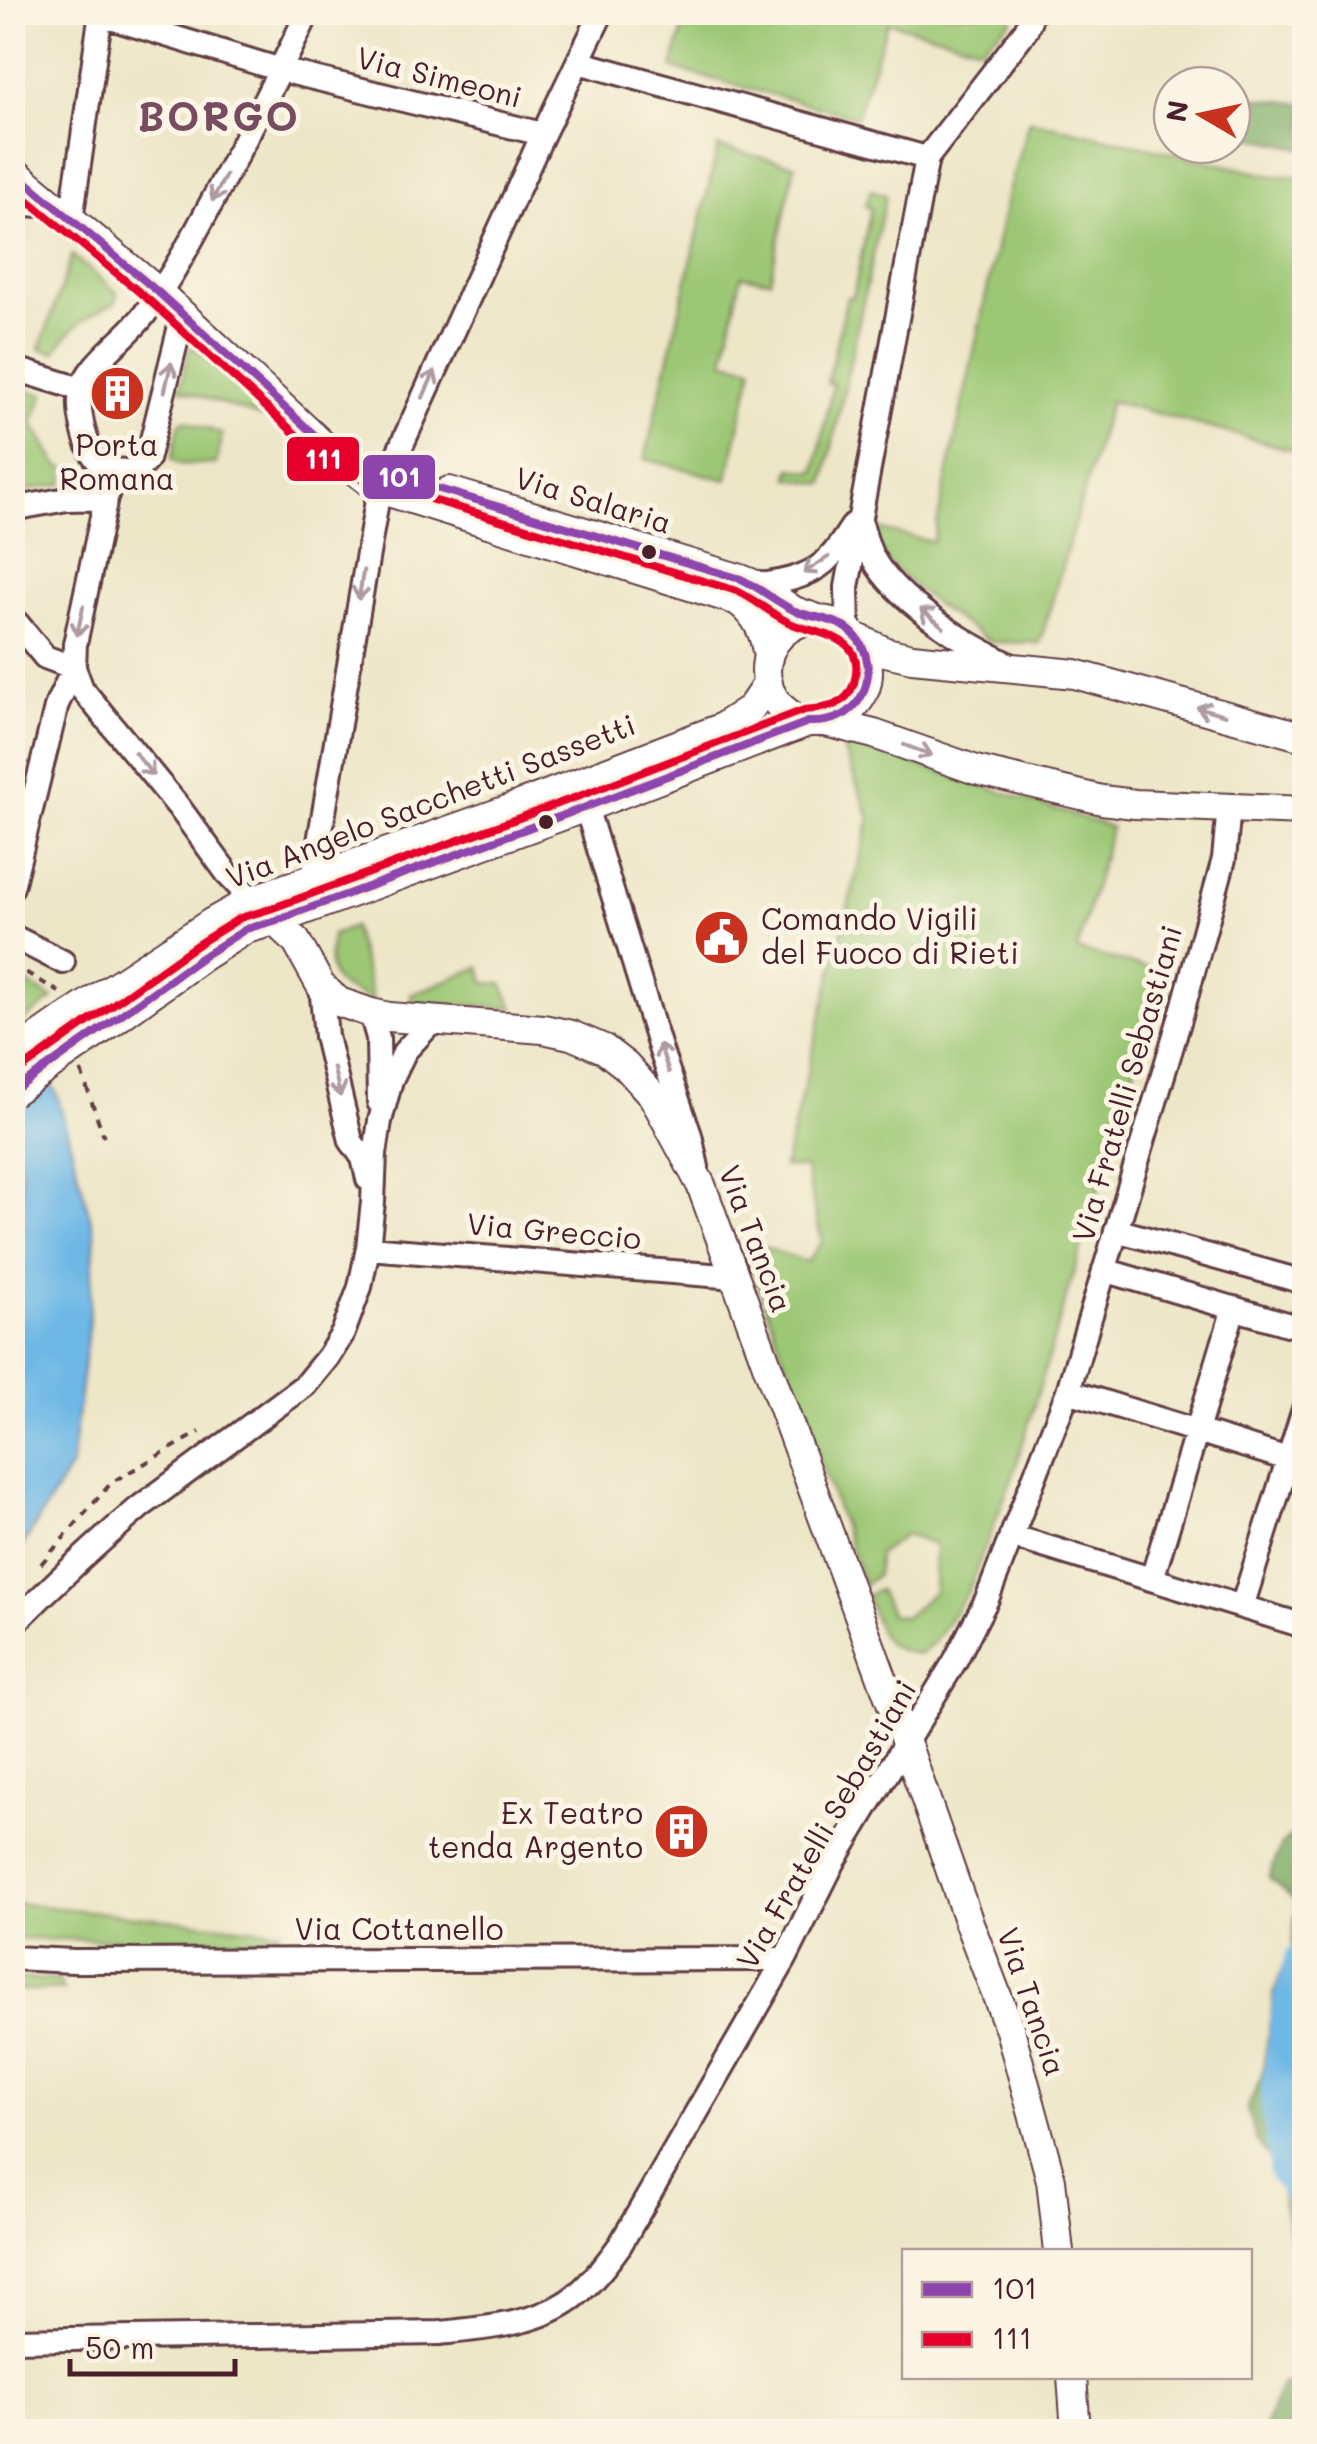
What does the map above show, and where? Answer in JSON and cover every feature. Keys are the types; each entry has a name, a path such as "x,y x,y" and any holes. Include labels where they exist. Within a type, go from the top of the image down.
{"main road":[{"name":"Via Salaria","path":"12,170 158,292 342,460 384,481 738,601 749,609 765,638 768,671"},
{"name":"Via Salaria","path":"384,481 741,579 794,611 818,619"},
{"path":"1304,738 1075,674 886,652 829,620 792,626 781,634 768,671 773,697 794,717 862,730 976,770 1070,794 1135,804 1304,811"},
{"path":"817,722 840,717 853,708 868,681 865,650 852,633"},
{"name":"Via Angelo Sacchetti Sassetti","path":"12,1092 246,929 274,921 320,889 507,810 721,728 752,708 768,671"},
{"name":"Via Angelo Sacchetti Sassetti","path":"12,1056 66,1008 252,900 320,889 586,807 817,722"},
{"path":"320,889 316,930 321,986"},
{"path":"252,900 296,941 321,986"},
{"name":"Via Tancia","path":"321,986 339,1002 371,1014 571,1035 604,1049 654,1096 702,1185 1010,2030 1051,2180 1060,2249"},
{"path":"1072,2379 1076,2432"}],"street":[{"path":"183,314 147,460 136,472 100,464 80,421 81,390 92,371 144,316 184,254 308,12"},
{"path":"320,889 384,481 536,127 578,62 602,12"},
{"path":"852,633 847,587 928,158 1026,30 1033,12"},
{"path":"12,203 63,213 101,14"},
{"name":"Via Simeoni","path":"101,14 281,70 536,127"},
{"path":"578,62 928,158"},
{"path":"12,368 81,390"},
{"path":"12,886 57,704 74,668 75,644 94,553 116,470"},
{"path":"12,510 67,499 106,498"},
{"path":"756,586 780,583 829,559 859,518"},
{"path":"859,518 873,559 894,585 953,635 1016,667"},
{"path":"12,617 45,657 74,668 82,688 252,900"},
{"path":"586,807 690,1134 702,1185"},
{"name":"Via Fratelli Sebastiani","path":"12,2340 440,2333 496,2327 539,2315 573,2298 620,2245 785,1959 833,1863 979,1615 1068,1391 1182,1012 1224,859 1229,807"},
{"path":"12,936 64,962"},
{"path":"321,986 326,1036 350,1140 363,1158 374,1202"},
{"path":"371,1014 378,1038 380,1121"},
{"path":"12,1626 140,1507 305,1385 328,1356 343,1333 360,1287 374,1202 375,1154 391,1080 405,1051 432,1022"},
{"path":"1116,1230 1304,1282"},
{"name":"Via Greccio","path":"368,1248 736,1277"},
{"path":"1104,1270 1304,1329"},
{"path":"1152,1580 1234,1308"},
{"path":"1068,1391 1296,1462"},
{"path":"1242,1607 1296,1462 1304,1409"},
{"path":"1011,1536 1304,1626"},
{"name":"Via Cottanello","path":"12,1958 785,1959"}],"path":[{"path":"884,12 888,22"},
{"path":"12,964 66,1008"},
{"path":"90,1094 104,1136"},
{"path":"36,1570 112,1482 211,1426"}],"green space":[{"path":"687,12 1013,13 1011,21 981,47 888,22 856,117 672,68"},
{"path":"1252,98 1304,104 1304,149 1252,137"},
{"path":"1029,120 1152,148 1152,165 1225,165 1273,176 1304,176 1304,453 1110,401 1040,643 991,642 936,605 888,563 870,527 933,542 1008,192"},
{"path":"718,147 795,165 770,280 741,276 724,361 753,367 727,480 645,459"},
{"path":"871,190 886,195 824,484 789,478 791,468 815,472 833,384 827,383 847,297 853,297 871,208 865,206"},
{"path":"72,255 117,292 116,302 81,322 55,353 40,349"},
{"path":"194,347 276,422 180,389 189,349"},
{"path":"26,390 44,394 33,424 58,466 65,468 63,484 13,493 13,456 24,456"},
{"path":"184,420 222,434 216,464 180,464 172,459 179,424"},
{"path":"843,739 1111,827 1077,950 1163,972 1014,1473 968,1592 934,1642 920,1654 888,1643 866,1596 879,1590 891,1615 905,1617 934,1592 935,1545 905,1535 878,1554 877,1575 864,1585 748,1256 763,1247 807,1262 822,1242 805,1168 784,1167 870,818 844,752"},
{"path":"353,927 373,1000 340,985 331,971 332,935"},
{"path":"480,967 485,983 502,984 514,1008 414,1002 410,995"},
{"path":"12,975 53,999 13,1029 12,1028"},
{"path":"1304,1824 1304,2269 1291,2239 1276,2167 1257,2142 1247,2109 1262,2075 1274,1996 1292,1949 1297,1902 1269,1878 1281,1845"},
{"path":"13,1903 279,1931 278,1940 13,1939"},
{"path":"13,1978 58,1980 63,1990 13,1990"},
{"path":"1304,2381 1304,2431 1263,2431 1281,2385"}],"water":[{"path":"12,1028 20,1033 57,1094 95,1235 71,1466 13,1562 12,1257 20,1239 21,1169 13,1143"}],"waterway":[{"path":"1304,1962 1291,2013 1280,2097 1289,2171 1304,2192"}],"transit line":[{"name":"101","path":"12,170 158,292 342,460 741,579 795,611 849,630 862,646 868,666 861,697 838,717 808,722 586,807 246,929 12,1092"},
{"name":"111","path":"12,187 150,301 336,471 737,591 790,623 848,646 856,667 850,691 834,705 804,710 240,918 12,1076"}],"place":[{"name":"Porta Romana","path":"117,393"},
{"name":"Comando Vigili del Fuoco di Rieti","path":"722,937"},
{"name":"Ex Teatro tenda Argento","path":"682,1831"}],"district":[{"name":"BORGO","path":"219,117"}]}
